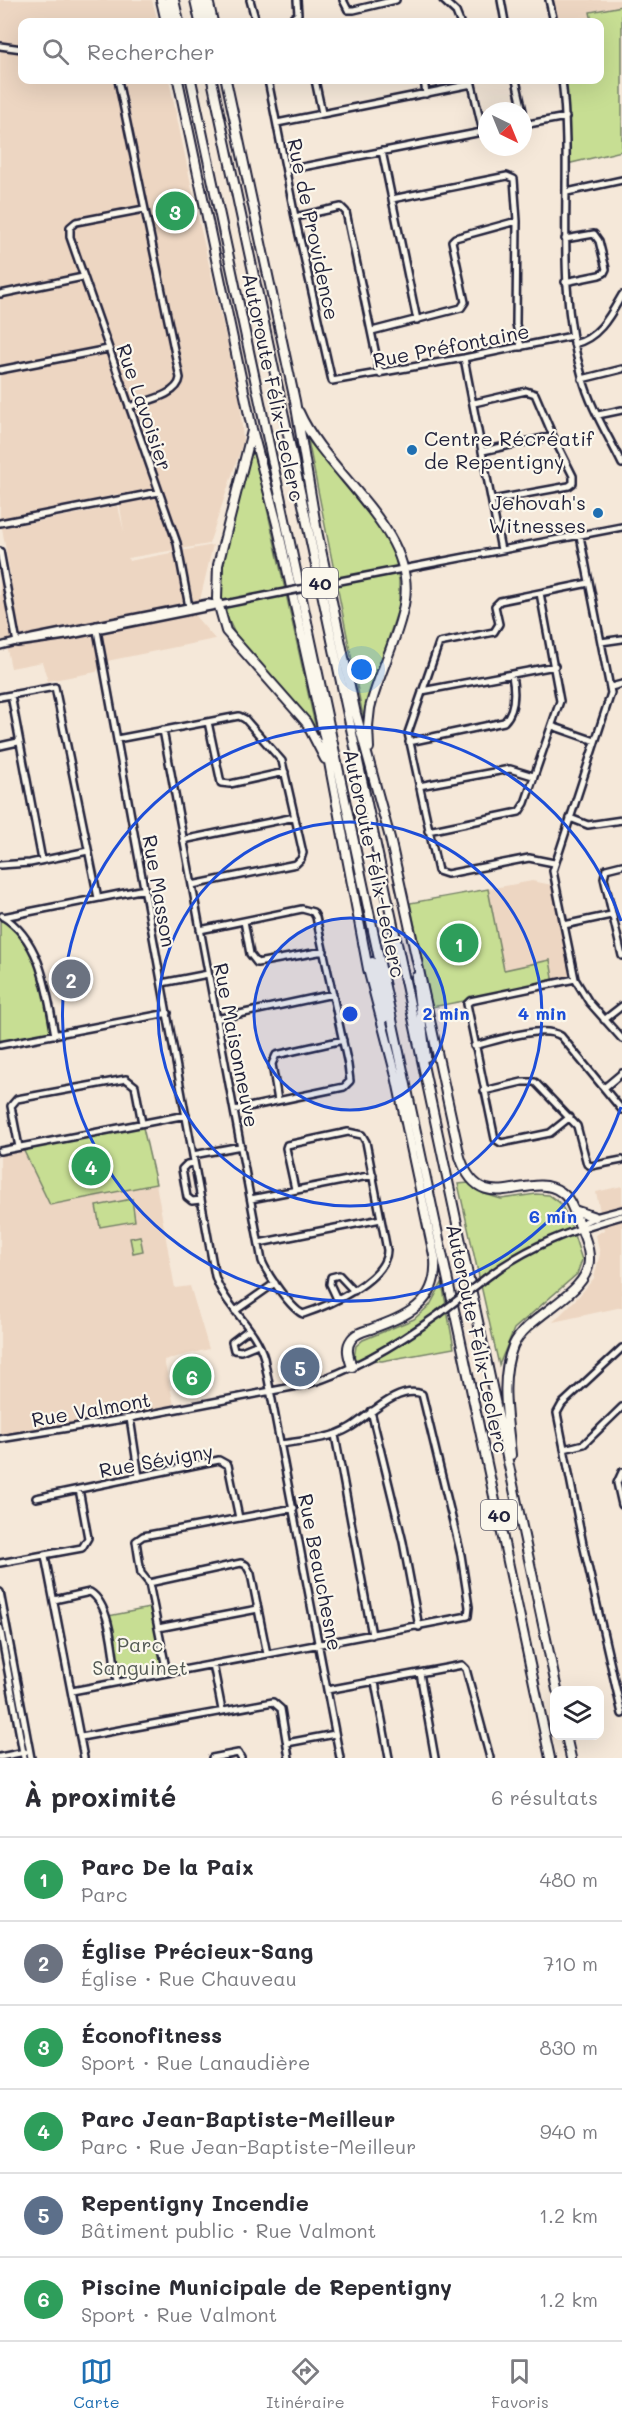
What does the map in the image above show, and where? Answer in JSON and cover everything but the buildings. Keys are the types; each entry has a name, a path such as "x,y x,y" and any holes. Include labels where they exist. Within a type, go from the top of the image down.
{"highway":[{"path":"161,0 164,18"},
{"path":"169,0 171,18"},
{"path":"174,0 178,18"},
{"path":"195,0 199,18"},
{"path":"200,0 206,18"},
{"path":"208,0 212,18"},
{"path":"179,84 252,429 279,530 331,777 366,960 406,1124 435,1268 430,1291 416,1309 351,1339 348,1352 352,1366"},
{"path":"183,84 190,137"},
{"name":"Autoroute Félix-Leclerc","path":"192,84 550,1758"},
{"name":"Autoroute Félix-Leclerc","path":"213,84 556,1686"},
{"path":"221,84 242,155"},
{"path":"226,84 295,401 318,533 358,721 371,764 457,1144 466,1171 477,1183 493,1190 508,1191 537,1185 552,1187 564,1194 574,1210 589,1256 584,1277 523,1332 514,1344 510,1356 506,1398 513,1485"},
{"path":"295,401 311,436 392,537 402,569 406,591 404,603 369,714 368,739 371,764"},
{"path":"252,429 218,565 217,604 223,625 231,639 311,729 331,777"},
{"path":"358,911 402,1064"},
{"path":"413,948 428,1086"},
{"path":"574,1210 595,1217"},
{"path":"567,1740 571,1758"}],"street":[{"path":"250,0 255,18"},
{"path":"293,18 298,14 297,0"},
{"path":"343,0 348,10 396,0"},
{"path":"363,0 370,7"},
{"path":"443,0 456,12 458,18"},
{"path":"501,0 504,18"},
{"path":"549,0 553,18"},
{"path":"0,46 18,48"},
{"path":"119,84 180,382 173,391 129,407"},
{"name":"Rue de Providence","path":"269,84 330,379 335,381"},
{"path":"316,84 322,113"},
{"path":"425,84 426,94"},
{"path":"277,123 426,94 464,84"},
{"path":"473,84 478,105"},
{"path":"517,84 521,102"},
{"path":"562,84 566,117 567,192 565,282 572,336 582,379 598,415 620,453 622,464"},
{"path":"532,123 566,117"},
{"path":"287,170 478,133"},
{"path":"382,151 417,320"},
{"path":"392,199 507,176 514,179 517,221 516,324 521,347"},
{"path":"567,192 622,180"},
{"path":"295,217 341,207 345,210 380,374"},
{"name":"Rue Lavoisier","path":"144,209 76,222 70,226 70,237 177,543 189,607"},
{"path":"372,331 456,310 464,305 452,243 455,238 517,221"},
{"path":"565,240 589,234 596,235 606,269 599,275 565,282"},
{"path":"0,294 83,277"},
{"path":"574,344 588,340 597,333 622,295"},
{"name":"Rue Préfontaine","path":"335,381 572,336"},
{"path":"0,370 108,349"},
{"path":"464,358 501,550"},
{"path":"582,379 622,369"},
{"path":"474,403 530,392 538,397 553,436 573,476 573,483 569,486 492,500"},
{"path":"598,415 622,410"},
{"path":"483,451 553,436"},
{"path":"0,523 159,492"},
{"path":"0,646 34,642 208,603 217,604 280,593 622,527"},
{"path":"580,536 611,687 608,705 553,871 575,979 580,990 622,1039"},
{"path":"0,551 17,643"},
{"path":"554,863 529,858 441,873 436,868 409,742 409,727 437,646 444,642 494,632 499,624 495,610 496,603 502,600 589,583"},
{"path":"428,831 519,812 525,803 560,701 540,593"},
{"path":"97,628 209,609 217,604"},
{"name":"Rue Masson","path":"97,628 217,1284 258,1344 264,1358 272,1392"},
{"path":"601,642 622,639"},
{"path":"422,691 555,666"},
{"path":"409,742 504,722 509,716 514,699 512,675"},
{"path":"611,687 622,684"},
{"path":"0,697 55,687 98,898"},
{"path":"11,695 42,860"},
{"path":"117,739 242,717 281,759 303,853 302,859 296,864 192,885"},
{"path":"208,722 221,783 230,784 285,772"},
{"path":"552,726 595,741"},
{"name":"Rue Maisonneuve","path":"163,730 264,1265 275,1283 300,1313 308,1312 354,1291 380,1268 387,1257 381,1219"},
{"path":"0,746 18,742"},
{"path":"419,786 510,769 533,776"},
{"path":"183,840 295,817"},
{"path":"570,818 588,825 622,820"},
{"path":"0,865 18,864 88,851"},
{"path":"622,865 606,869 604,878 622,956"},
{"path":"2,916 145,889"},
{"path":"200,930 302,909 311,910 316,916 351,1077 347,1084 234,1110"},
{"path":"564,926 611,915"},
{"path":"2,916 25,939 38,960 44,978 55,1035"},
{"path":"244,921 250,954 258,963 324,951"},
{"path":"162,983 208,974"},
{"path":"570,1117 550,1133 501,1143 495,1139 467,1006 472,1001 575,979"},
{"path":"216,1019 333,994"},
{"path":"604,1020 622,1005"},
{"path":"0,1046 168,1013"},
{"path":"474,1046 538,1032 555,1033 622,1110"},
{"path":"278,1101 272,1064 276,1055 343,1040"},
{"path":"604,1088 622,1073"},
{"path":"19,1147 11,1106 17,1099 126,1079 135,1086 142,1123"},
{"path":"484,1091 522,1082 535,1082 577,1126 589,1166 622,1161"},
{"path":"0,1151 186,1115"},
{"path":"259,1243 381,1219 366,1142 362,1135 348,1132 287,1145 295,1189"},
{"path":"193,1155 242,1146"},
{"path":"194,1163 187,1164 182,1169 187,1197 192,1201 201,1200"},
{"path":"251,1199 373,1175"},
{"name":"Rue Valmont","path":"578,1228 595,1217 622,1210"},
{"name":"Rue Valmont","path":"0,1439 130,1418 272,1392 317,1381 390,1347 526,1251 578,1228 622,1216"},
{"path":"338,1299 330,1284 331,1277 339,1275 354,1291"},
{"path":"236,1311 275,1283"},
{"path":"248,1330 232,1342 234,1350 241,1351 258,1344"},
{"path":"622,1348 560,1408 558,1420 619,1682 622,1714"},
{"name":"Rue Beauchesne","path":"272,1392 340,1758"},
{"path":"72,1691 468,1616 469,1607 460,1555 424,1396 419,1392 393,1399 371,1411 350,1428 335,1435 281,1444"},
{"path":"564,1449 584,1444 622,1407"},
{"path":"371,1411 403,1542 418,1627"},
{"path":"130,1418 139,1477"},
{"path":"335,1435 372,1635"},
{"name":"Rue Sévigny","path":"36,1498 219,1460 226,1463 239,1518"},
{"path":"622,1472 617,1483 622,1505"},
{"path":"0,1563 82,1548 88,1538 79,1489"},
{"path":"167,1673 149,1583 141,1573 136,1541 143,1536 294,1508"},
{"path":"45,1556 84,1758"},
{"path":"149,1583 241,1563 246,1565 251,1574 267,1654"},
{"path":"0,1592 31,1758"},
{"path":"54,1600 90,1592 102,1604 108,1623 117,1682"},
{"path":"158,1628 258,1609"},
{"path":"0,1628 24,1755"},
{"path":"213,1664 222,1710"},
{"path":"327,1690 462,1665 468,1675 489,1758"},
{"path":"420,1673 435,1758"},
{"path":"375,1682 389,1758"},
{"path":"81,1737 268,1702 278,1704 281,1709 290,1758"},
{"path":"287,1743 335,1734"},
{"path":"0,1757 24,1755 30,1751"},
{"path":"212,1758 238,1753 241,1758"}],"shaded area":[{"path":"0,0 152,0 157,18 18,18 18,84 170,84 240,397 243,442 209,544 128,558 129,561 213,545 196,617 215,639 107,661 96,672 48,681 42,662 11,668 5,640 0,640 0,582 11,579 2,528 118,506 124,532 118,494 0,523"},
{"path":"549,0 622,0 622,6 591,12 592,18 553,18"},
{"path":"532,881 552,885 575,979 554,984 549,960 504,970 488,889"},
{"path":"23,1149 50,1205 156,1184 175,1288 190,1286 209,1349 164,1360 175,1409 0,1439 0,1154"},
{"path":"622,1186 622,1307 553,1322 594,1278 600,1254 596,1235 604,1230 596,1192"}],"green space":[{"path":"622,6 622,151 567,164 562,84 604,84 604,18 591,18 590,12"},
{"path":"308,440 383,532 395,556 399,581 399,606 363,716"},
{"path":"252,441 316,729 236,636 219,593 220,566"},
{"path":"488,889 504,970 550,960 554,984 432,1007 410,903"},
{"path":"0,916 14,927 33,954 44,985 55,1035 0,1045"},
{"path":"142,1123 156,1184 50,1205 23,1149"},
{"path":"469,1183 485,1194 501,1199 536,1194 549,1195 560,1203 569,1219 582,1260 577,1274 514,1329 499,1365 458,1184"},
{"path":"132,1199 135,1221 100,1227 96,1206"},
{"path":"140,1236 143,1251 133,1253 130,1238"},
{"path":"442,1283 454,1348 382,1361 354,1359 356,1346 363,1340 414,1319 430,1305"},
{"name":"Parc Sanguinet","path":"155,1607 169,1676 121,1686 108,1616"}],"place":[{"name":"Éconofitness","path":"175,211"},
{"name":"Centre Récréatif de Repentigny","path":"412,450"},
{"name":"Jehovah's Witnesses","path":"598,513"},
{"name":"Parc De la Paix","path":"459,943"},
{"name":"Église Précieux-Sang","path":"71,979"},
{"name":"Parc Jean-Baptiste-Meilleur","path":"91,1166"},
{"name":"Repentigny Incendie","path":"300,1367"},
{"name":"Piscine Municipale de Repentigny","path":"192,1376"}]}
